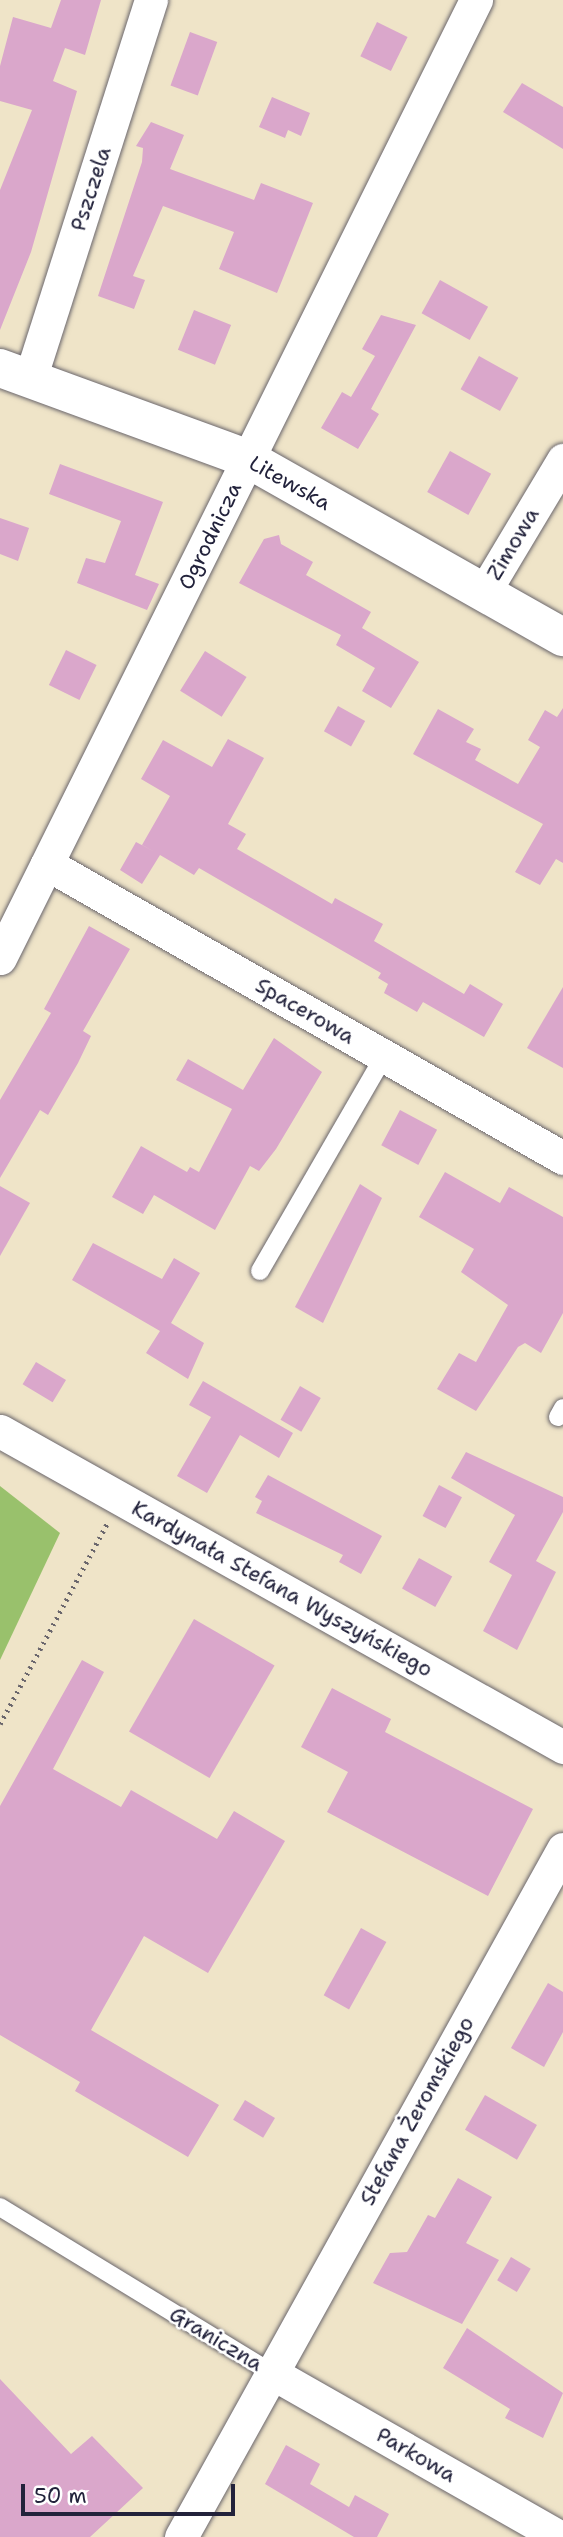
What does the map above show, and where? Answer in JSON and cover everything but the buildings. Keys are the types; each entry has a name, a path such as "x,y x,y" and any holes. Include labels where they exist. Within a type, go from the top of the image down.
{"main road":[{"name":"Litewska","path":"15,373 248,459 563,637"}],"street":[{"name":"Pszczela","path":"15,373 151,0"},
{"name":"Ogrodnicza","path":"0,958 476,0"},
{"name":"Zimowa","path":"484,592 563,460"},
{"name":"Spacerowa","path":"47,864 563,1158"},
{"name":"Kardynała Stefana Wyszyńskiego","path":"0,1431 563,1747"},
{"name":"Stefana Żeromskiego","path":"272,2373 563,1849"},
{"name":"Graniczna","path":"181,2537 272,2373"},
{"name":"Parkowa","path":"272,2373 560,2537"}],"lane":[{"path":"260,1271 384,1056"},
{"name":"Graniczna","path":"0,2207 272,2373"}],"path":[{"path":"0,1724 120,1499"}],"green space":[{"path":"0,1486 60,1533 0,1660"}]}
